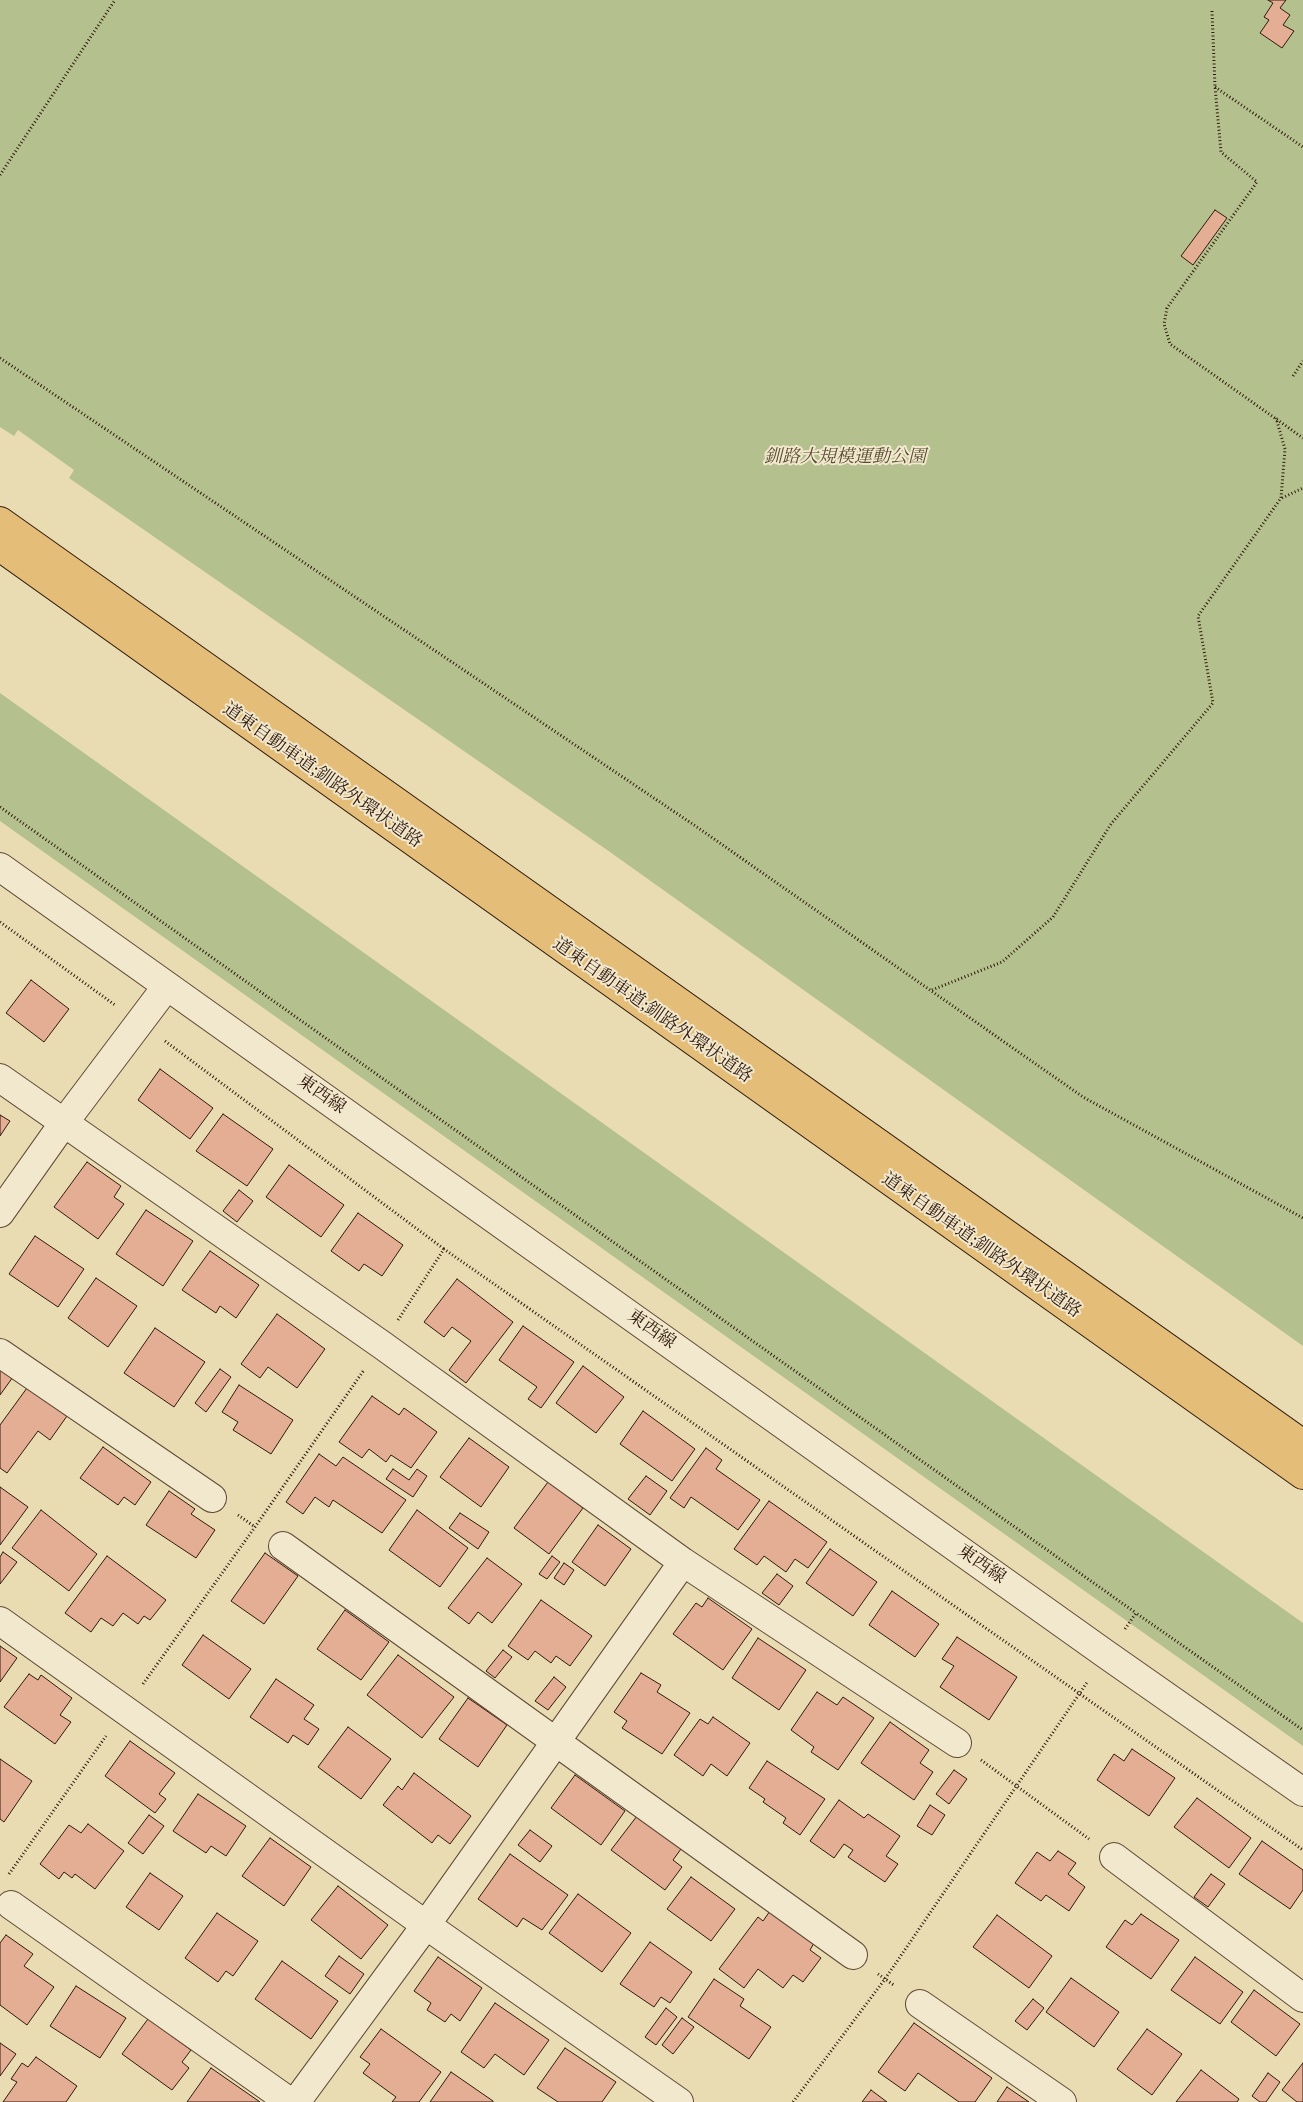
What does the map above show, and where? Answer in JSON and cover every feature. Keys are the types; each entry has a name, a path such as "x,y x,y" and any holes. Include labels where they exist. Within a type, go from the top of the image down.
{"highway":[{"name":"道東自動車道;釧路外環状道路","path":"0,521 1303,1444"},
{"name":"道東自動車道;釧路外環状道路","path":"0,548 1303,1475"}],"street":[{"name":"東西線","path":"0,868 1107,1655 1303,1792"},
{"path":"0,1213 63,1124 167,986"},
{"path":"0,1078 63,1124 382,1345 683,1562 957,1743"},
{"path":"0,1352 212,1498"},
{"path":"283,1546 853,1955"},
{"path":"296,2102 426,1925 683,1562"},
{"path":"0,1621 426,1925 679,2102"},
{"path":"1114,1857 1303,1998"},
{"path":"8,1892 290,2102"},
{"path":"920,2004 1062,2102"}],"path":[{"path":"0,175 116,0"},
{"path":"1212,11 1215,87 1221,152 1257,182 1167,308 1164,324 1170,344 1303,438"},
{"path":"1215,87 1303,147"},
{"path":"0,358 678,814 1083,1097 1303,1218"},
{"path":"1293,376 1303,361"},
{"path":"1276,418 1285,449 1281,498"},
{"path":"932,990 1002,962 1053,917 1111,824 1213,703 1198,616 1281,498 1303,488"},
{"path":"0,807 1303,1730"},
{"path":"0,922 139,1022 444,1249 1303,1850"},
{"path":"8,1892 124,1709 255,1527 382,1345 444,1249"},
{"path":"212,1498 283,1546"},
{"path":"793,2102 886,1979 1016,1785 1136,1612"},
{"path":"957,1743 1114,1857"},
{"path":"853,1955 920,2004"}],"green space":[{"name":"釧路大規模運動公園","path":"0,0 1303,0 1303,1346 610,852 69,478 74,470 18,430 14,436 0,427"},
{"path":"0,693 1303,1623 1303,1746 0,821"}],"building":[{"path":"1268,0 1286,0 1280,8 1290,15 1283,25 1294,31 1282,48 1260,33 1269,20 1264,17 1273,3"},
{"path":"1215,210 1227,218 1193,265 1181,256"},
{"path":"31,980 69,1009 44,1042 6,1013"},
{"path":"160,1069 213,1108 190,1139 138,1100"},
{"path":"223,1114 273,1149 247,1186 196,1151"},
{"path":"0,1115 10,1121 0,1136"},
{"path":"87,1162 121,1186 114,1197 124,1204 98,1239 54,1207"},
{"path":"289,1165 344,1205 321,1237 266,1197"},
{"path":"239,1190 253,1201 237,1222 223,1211"},
{"path":"146,1210 193,1241 163,1286 116,1254"},
{"path":"358,1213 403,1245 382,1276 364,1264 359,1271 331,1251"},
{"path":"35,1236 84,1269 58,1307 9,1274"},
{"path":"210,1251 259,1285 236,1318 220,1306 216,1313 182,1290"},
{"path":"96,1278 137,1306 108,1347 68,1318"},
{"path":"457,1279 513,1322 466,1383 449,1370 471,1341 452,1327 444,1337 424,1322"},
{"path":"277,1314 325,1349 297,1388 268,1367 260,1378 241,1364"},
{"path":"523,1326 574,1362 541,1408 528,1399 537,1387 499,1360"},
{"path":"155,1328 205,1362 174,1407 124,1373"},
{"path":"583,1366 624,1397 596,1433 556,1403"},
{"path":"0,1369 13,1377 0,1395"},
{"path":"220,1369 231,1377 206,1412 195,1403"},
{"path":"239,1385 293,1420 271,1454 233,1430 238,1422 222,1412"},
{"path":"27,1388 67,1416 50,1440 38,1431 7,1473 0,1468 0,1425"},
{"path":"372,1396 399,1415 404,1408 437,1432 411,1468 391,1455 386,1462 369,1449 362,1458 339,1442"},
{"path":"643,1411 695,1449 672,1481 620,1444"},
{"path":"469,1438 509,1467 481,1507 440,1477"},
{"path":"103,1447 151,1482 135,1505 124,1497 118,1505 80,1478"},
{"path":"706,1448 722,1460 716,1469 760,1500 738,1530 691,1497 684,1508 670,1498"},
{"path":"319,1454 336,1466 343,1457 406,1500 382,1533 333,1500 329,1507 315,1497 303,1514 286,1502"},
{"path":"393,1469 409,1480 417,1469 427,1476 413,1497 386,1479"},
{"path":"646,1476 667,1491 650,1515 628,1499"},
{"path":"548,1482 583,1508 549,1554 514,1528"},
{"path":"0,1487 28,1507 0,1545"},
{"path":"169,1491 195,1509 191,1514 215,1530 196,1558 146,1525"},
{"path":"769,1501 827,1542 808,1568 795,1559 786,1572 764,1556 757,1565 734,1549"},
{"path":"41,1510 97,1554 69,1591 12,1548"},
{"path":"417,1510 468,1548 440,1587 389,1550"},
{"path":"460,1513 489,1532 478,1549 449,1528"},
{"path":"598,1525 631,1549 605,1586 572,1562"},
{"path":"830,1549 877,1582 853,1616 806,1583"},
{"path":"3,1552 17,1562 0,1584 0,1557"},
{"path":"265,1553 298,1576 264,1624 231,1601"},
{"path":"107,1556 166,1600 150,1620 144,1616 138,1624 123,1613 113,1626 101,1618 91,1632 65,1613"},
{"path":"552,1556 560,1562 547,1579 539,1574"},
{"path":"487,1558 522,1584 492,1623 478,1612 469,1624 448,1608"},
{"path":"564,1563 574,1570 564,1585 554,1578"},
{"path":"777,1574 793,1586 779,1605 762,1593"},
{"path":"892,1591 939,1624 915,1657 869,1625"},
{"path":"708,1598 752,1629 723,1670 673,1634 696,1603 702,1607"},
{"path":"541,1600 592,1636 570,1666 556,1656 551,1663 535,1651 528,1660 508,1646"},
{"path":"345,1610 389,1642 361,1680 317,1649"},
{"path":"203,1635 251,1669 229,1699 182,1665"},
{"path":"957,1637 1017,1677 989,1720 940,1687 954,1666 942,1659"},
{"path":"758,1638 806,1670 779,1710 732,1678"},
{"path":"0,1646 17,1658 0,1682"},
{"path":"503,1650 512,1657 495,1678 486,1671"},
{"path":"398,1655 454,1697 422,1738 367,1695"},
{"path":"641,1673 661,1685 657,1692 690,1713 662,1754 622,1728 627,1721 614,1712"},
{"path":"29,1674 38,1680 41,1675 72,1698 60,1715 71,1722 55,1744 4,1707"},
{"path":"554,1677 566,1687 548,1710 535,1701"},
{"path":"276,1679 314,1705 304,1719 319,1729 308,1745 293,1735 288,1743 250,1717"},
{"path":"817,1692 837,1705 843,1697 874,1718 838,1770 811,1752 814,1747 791,1730"},
{"path":"468,1698 507,1725 478,1767 439,1739"},
{"path":"713,1717 750,1743 727,1776 711,1764 703,1776 674,1755 700,1719 708,1724"},
{"path":"890,1722 929,1750 920,1763 933,1772 914,1800 861,1763"},
{"path":"348,1727 391,1759 361,1799 318,1767"},
{"path":"130,1741 175,1773 159,1794 166,1799 155,1813 105,1776"},
{"path":"1132,1749 1175,1778 1149,1816 1097,1780 1114,1754 1124,1761"},
{"path":"0,1759 32,1781 4,1822 0,1819"},
{"path":"767,1761 825,1799 800,1835 783,1823 786,1818 763,1802 765,1799 749,1788"},
{"path":"954,1770 967,1779 949,1804 936,1794"},
{"path":"414,1773 471,1816 450,1844 438,1835 432,1843 383,1805 398,1786 402,1790"},
{"path":"575,1775 625,1811 601,1845 551,1808"},
{"path":"198,1794 246,1826 226,1856 211,1846 206,1853 173,1831"},
{"path":"1197,1798 1251,1838 1229,1868 1174,1827"},
{"path":"839,1800 864,1818 868,1814 900,1836 886,1856 898,1864 885,1882 848,1857 853,1850 844,1844 834,1858 810,1841"},
{"path":"930,1805 945,1815 932,1835 917,1826"},
{"path":"149,1815 164,1826 143,1854 128,1843"},
{"path":"637,1816 681,1849 673,1860 682,1867 665,1890 611,1850"},
{"path":"88,1824 124,1851 95,1889 75,1874 72,1878 64,1872 59,1879 40,1864 69,1825 81,1833"},
{"path":"530,1830 552,1846 540,1862 518,1845"},
{"path":"270,1838 311,1867 284,1906 242,1876"},
{"path":"1262,1841 1303,1870 1303,1890 1290,1909 1239,1874"},
{"path":"1058,1851 1076,1863 1068,1874 1085,1887 1069,1911 1046,1895 1041,1901 1015,1883 1037,1852 1050,1861"},
{"path":"510,1854 568,1895 542,1930 523,1918 517,1927 478,1899"},
{"path":"150,1873 183,1896 159,1930 126,1907"},
{"path":"1211,1874 1225,1884 1208,1907 1194,1897"},
{"path":"691,1877 735,1909 711,1941 667,1909"},
{"path":"338,1886 388,1925 361,1959 311,1920"},
{"path":"578,1894 631,1933 602,1972 549,1933"},
{"path":"770,1911 814,1943 810,1950 821,1958 803,1982 793,1975 783,1988 758,1969 744,1988 719,1969 758,1917 763,1921"},
{"path":"217,1913 258,1941 233,1976 226,1971 218,1982 185,1958"},
{"path":"1141,1914 1179,1940 1151,1979 1106,1947 1125,1920 1132,1925"},
{"path":"997,1915 1052,1956 1029,1988 973,1947"},
{"path":"6,1935 33,1954 24,1966 54,1987 27,2025 0,2005 0,1943"},
{"path":"650,1942 692,1972 670,2003 661,1997 654,2007 620,1984"},
{"path":"339,1956 364,1974 350,1994 325,1976"},
{"path":"438,1957 482,1988 460,2021 451,2014 445,2022 427,2010 431,2003 414,1991"},
{"path":"1195,1957 1243,1992 1220,2024 1171,1990"},
{"path":"282,1961 338,2001 311,2039 255,1999"},
{"path":"1071,1978 1119,2012 1094,2047 1046,2012"},
{"path":"714,1979 744,1999 740,2006 771,2027 749,2059 688,2017"},
{"path":"76,1986 126,2018 100,2058 50,2026"},
{"path":"1254,1990 1300,2024 1276,2056 1231,2022"},
{"path":"1033,1999 1044,2008 1027,2030 1015,2021"},
{"path":"495,2003 549,2040 524,2075 495,2054 484,2068 461,2052"},
{"path":"666,2008 677,2017 656,2045 645,2037"},
{"path":"682,2018 694,2027 673,2054 662,2045"},
{"path":"148,2019 191,2050 182,2062 189,2068 172,2090 122,2054"},
{"path":"914,2023 992,2078 975,2102 959,2102 918,2073 905,2091 878,2072"},
{"path":"381,2029 441,2072 419,2102 392,2102 396,2097 363,2073 370,2064 360,2057"},
{"path":"1147,2029 1182,2054 1152,2095 1117,2069"},
{"path":"0,2043 16,2054 0,2076"},
{"path":"565,2048 616,2082 602,2102 558,2102 537,2088"},
{"path":"36,2057 77,2086 66,2102 3,2102 17,2082 11,2079 22,2063 28,2067"},
{"path":"1303,2063 1303,2102 1297,2102 1282,2090"},
{"path":"211,2068 260,2102 187,2102"},
{"path":"1201,2070 1239,2099 1237,2102 1176,2102"},
{"path":"451,2072 493,2101 493,2102 430,2102"},
{"path":"1268,2073 1280,2082 1266,2102 1260,2102 1252,2096"},
{"path":"1007,2087 1029,2102 997,2102"},
{"path":"871,2090 887,2102 862,2102"}]}
